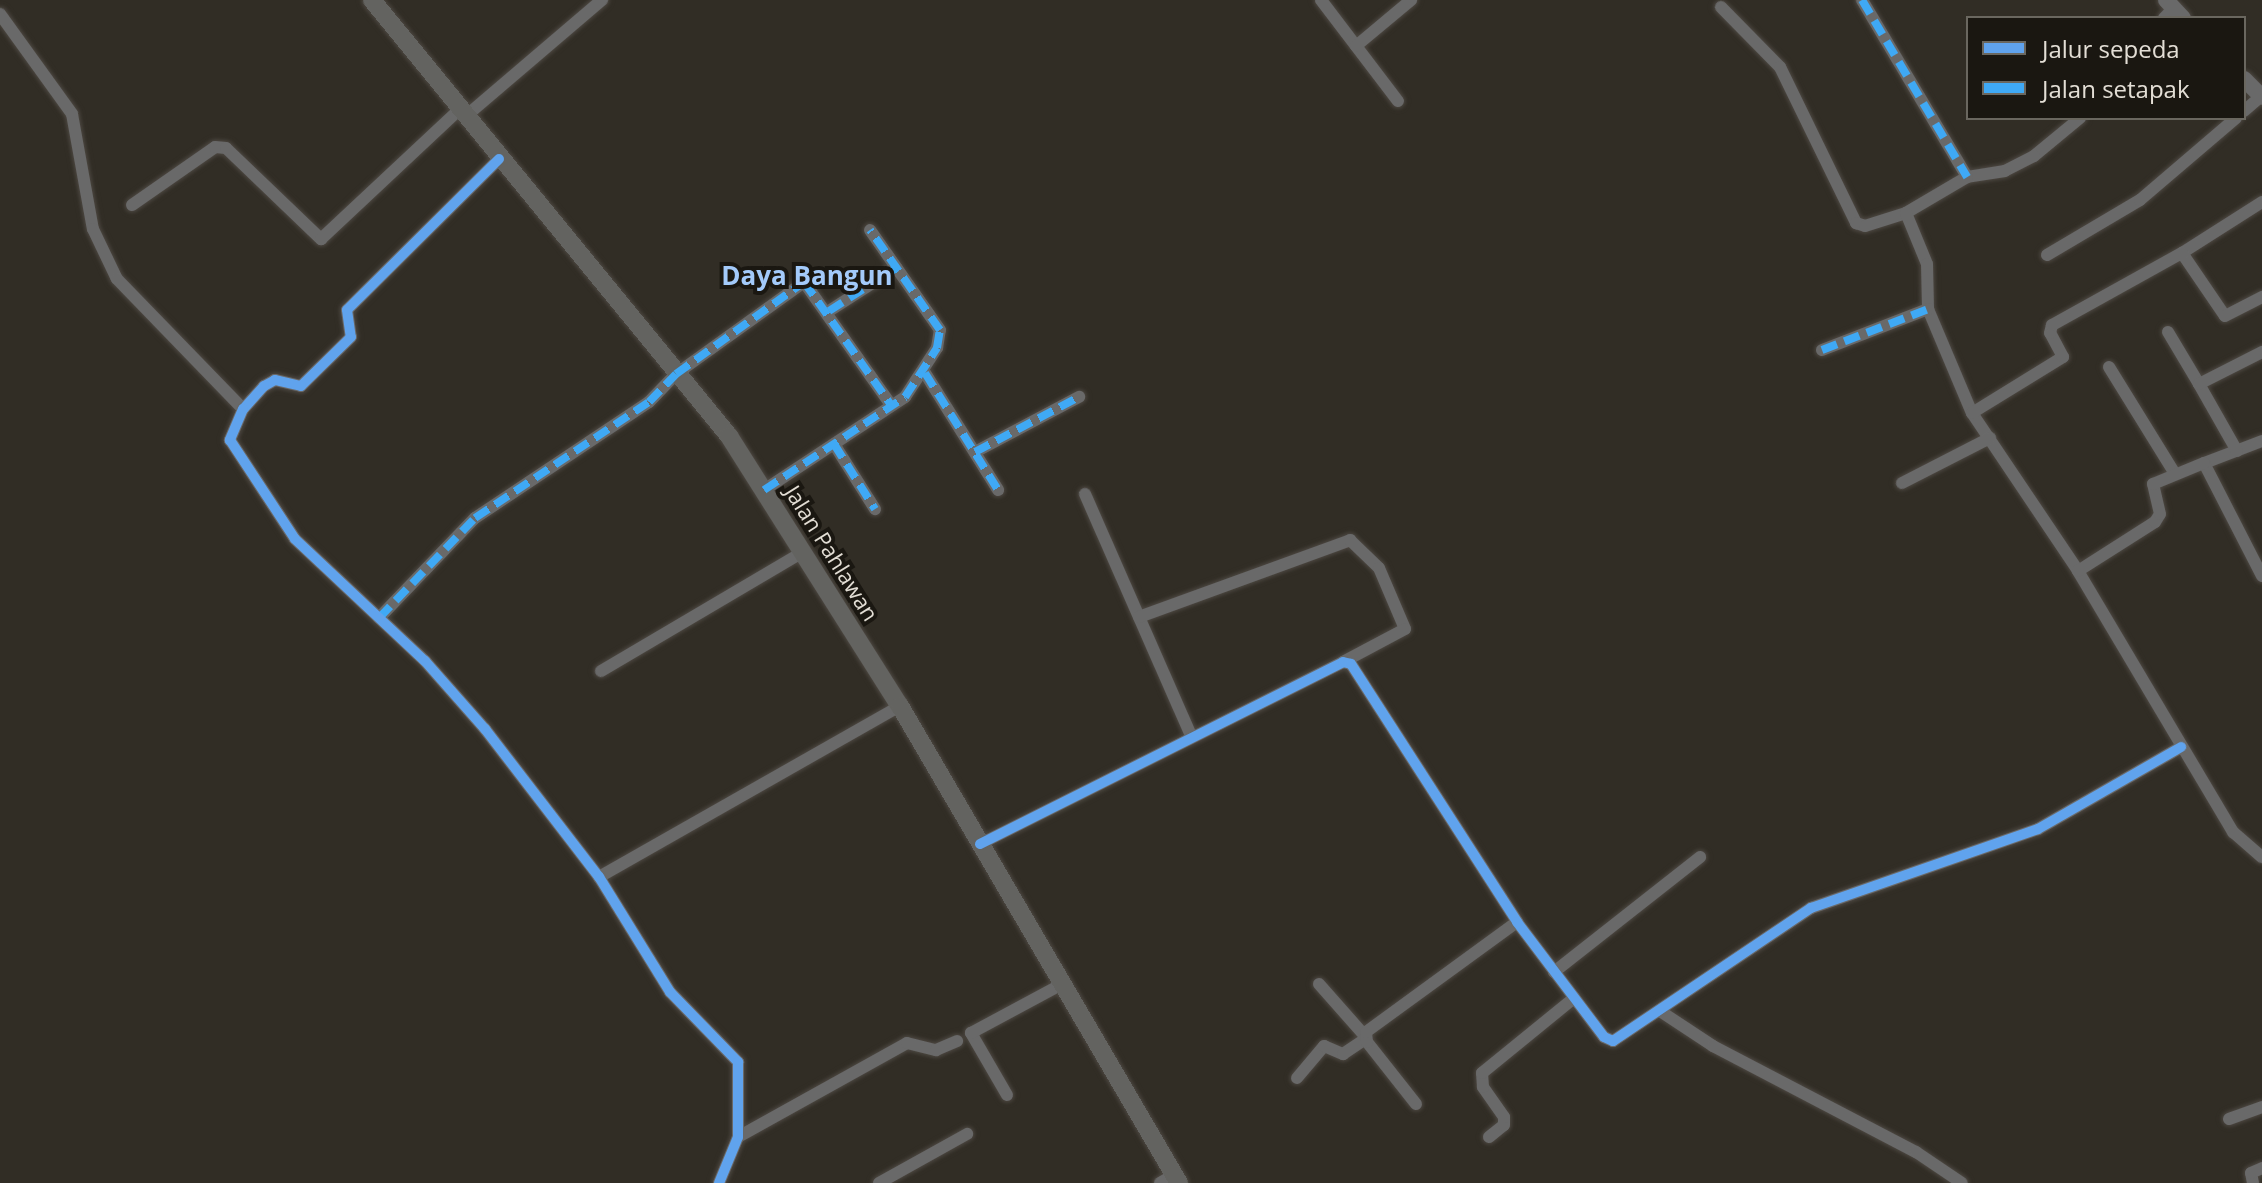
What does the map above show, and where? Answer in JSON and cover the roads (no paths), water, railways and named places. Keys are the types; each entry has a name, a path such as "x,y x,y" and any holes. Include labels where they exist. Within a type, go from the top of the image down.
{"main road":[{"name":"Jalan Pahlawan","path":"372,0 499,159 729,436 900,706 1062,984 1171,1180"}],"street":[{"path":"132,205 215,147 226,148 321,239 463,113 602,0"},
{"path":"1321,0 1398,101"},
{"path":"1356,46 1411,0"},
{"path":"1862,0 1967,177"},
{"path":"1721,7 1780,67 1856,223 1865,226 1906,213 1967,177 2005,171 2034,156 2078,120"},
{"path":"0,14 68,105 93,229 117,279 243,409"},
{"path":"2246,81 2262,97 2246,109"},
{"path":"2047,255 2140,200 2234,120"},
{"path":"499,159 347,310 351,337 301,386 270,381 243,409 230,434 240,455 295,539 379,618 485,729 599,877 670,992 740,1065 738,1137 719,1183"},
{"path":"1972,413 2063,357 2050,333 2052,325 2182,253 2262,202"},
{"path":"1906,213 1927,264 1928,309 1972,413 2078,571 2233,832 2262,857"},
{"path":"764,490 891,405 925,373 940,330 870,230"},
{"path":"2182,253 2225,316 2262,297"},
{"path":"829,311 896,268"},
{"path":"379,618 475,518 649,402 676,374 804,282 829,311 891,405"},
{"path":"1822,350 1928,309"},
{"path":"2168,332 2237,451"},
{"path":"2199,384 2262,352"},
{"path":"2109,367 2175,474"},
{"path":"925,373 998,490"},
{"path":"975,452 1079,397"},
{"path":"1902,483 1990,438"},
{"path":"2078,571 2155,522 2160,514 2153,484 2262,441"},
{"path":"834,444 875,509"},
{"path":"2204,463 2262,576"},
{"path":"1085,494 1191,736"},
{"path":"980,844 1405,629 1379,568 1350,540 1139,617"},
{"path":"601,671 803,552"},
{"path":"1343,662 1351,664 1517,922 1610,1041 1660,1011 1811,908 2038,829 2181,747"},
{"path":"599,877 900,706"},
{"path":"1554,972 1700,857"},
{"path":"1297,1078 1324,1046 1343,1054 1392,1009 1517,922"},
{"path":"1007,1095 971,1033 1062,984"},
{"path":"1319,984 1365,1037 1416,1104"},
{"path":"1489,1137 1504,1125 1504,1117 1483,1087 1482,1073 1574,998"},
{"path":"1660,1011 1713,1046 1916,1152 1962,1183"},
{"path":"738,1137 907,1043 936,1050 957,1041"},
{"path":"2229,1119 2262,1107"},
{"path":"879,1183 967,1134"},
{"path":"2253,1183 2251,1173 2262,1168"}],"district":[{"name":"Daya Bangun","path":"807,276"}]}
